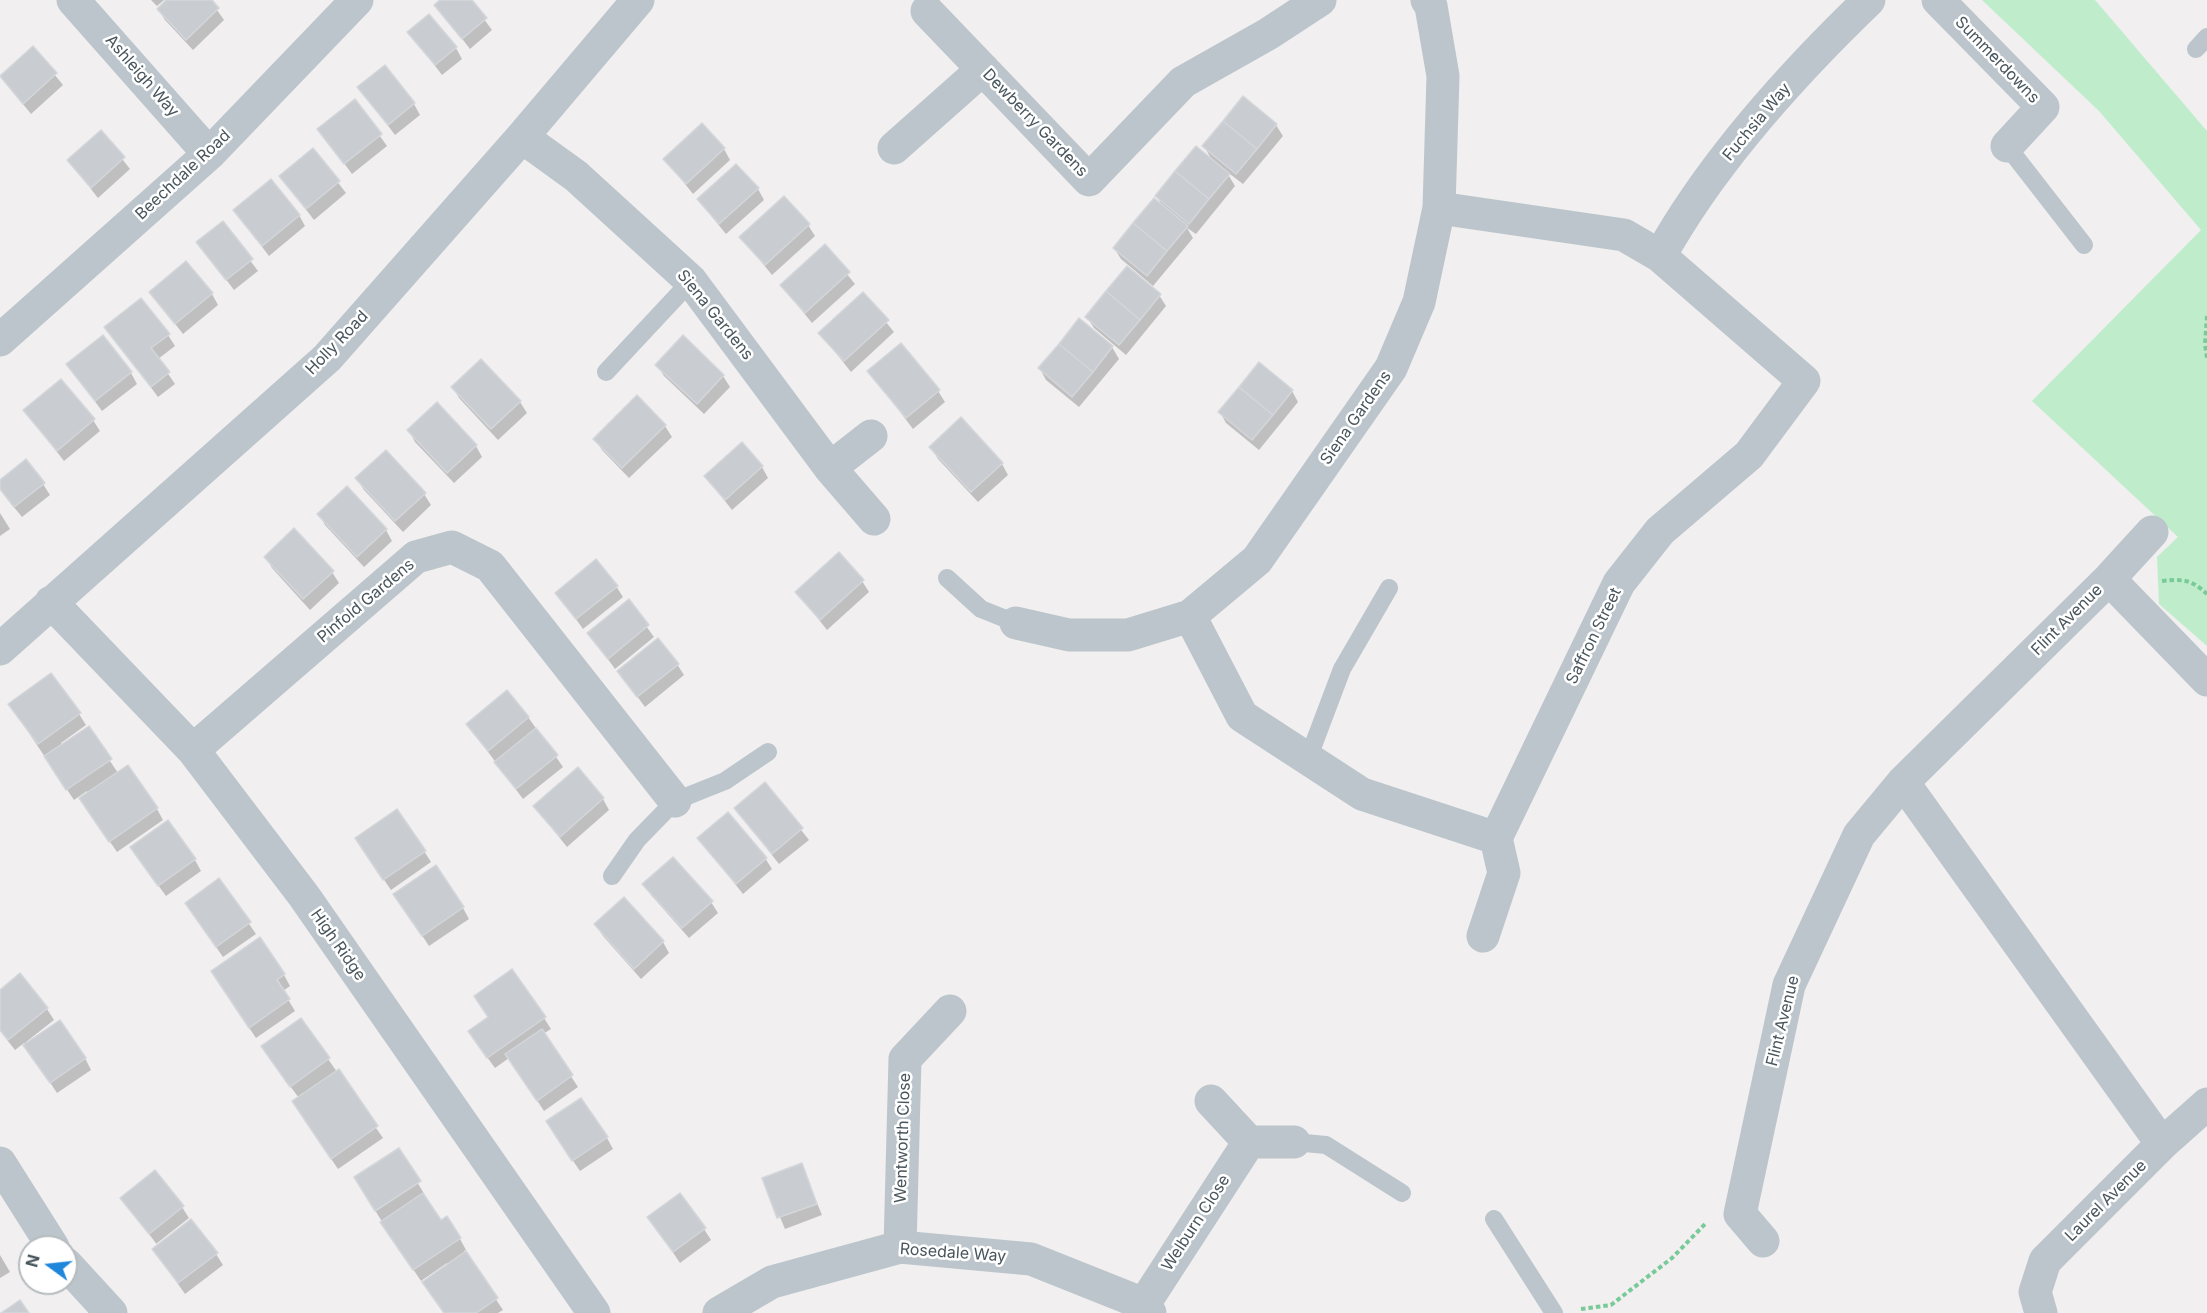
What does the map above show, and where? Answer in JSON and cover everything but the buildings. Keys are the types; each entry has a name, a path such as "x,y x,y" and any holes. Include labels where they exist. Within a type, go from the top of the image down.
{"street":[{"name":"Ashleigh Way","path":"73,0 209,154"},
{"name":"Beechdale Road","path":"0,340 209,154 357,0"},
{"name":"Holly Road","path":"0,649 327,358 522,137 638,0"},
{"name":"Dewberry Gardens","path":"927,11 1089,180 1184,82 1268,34 1320,0"},
{"name":"Siena Gardens","path":"1016,623 1069,635 1128,635 1190,616 1257,560 1391,368 1419,302 1439,208 1443,76 1431,6 1427,0"},
{"name":"Fuchsia Way","path":"1660,256 1676,228 1730,152 1827,40 1869,0"},
{"name":"Summerdowns","path":"1938,0 2043,107 2007,146"},
{"path":"894,148 983,69"},
{"name":"Siena Gardens","path":"522,137 576,176 691,281 830,468 874,519"},
{"path":"1439,208 1624,235 1660,256"},
{"name":"Saffron Street","path":"1496,838 1619,583 1660,531 1749,455 1804,381 1660,256"},
{"path":"830,468 871,436"},
{"name":"Flint Avenue","path":"1740,1214 1789,985 1859,835 1903,782 2109,579 2152,532"},
{"name":"Pinfold Gardens","path":"193,750 416,557 452,547 490,566 675,801"},
{"path":"2109,579 2207,680"},
{"name":"High Ridge","path":"51,602 193,750 304,896 594,1313"},
{"path":"1190,616 1242,716 1362,794 1496,838 1504,873 1483,936"},
{"path":"1903,782 2162,1144"},
{"name":"Wentworth Close","path":"900,1247 905,1059 950,1011"},
{"path":"1212,1101 1249,1142 1294,1142"},
{"name":"Laurel Avenue","path":"2041,1313 2036,1292 2045,1261 2162,1144 2207,1104"},
{"name":"Welburn Close","path":"1147,1309 1249,1142"},
{"path":"0,1163 45,1235"},
{"path":"1740,1214 1763,1241"},
{"name":"Rosedale Way","path":"719,1313 772,1282 900,1247 1031,1258 1147,1309"},
{"path":"78,1277 111,1313"}],"lane":[{"path":"2007,146 2084,245"},
{"path":"606,372 691,281"},
{"path":"946,578 981,609 1016,623"},
{"path":"1308,759 1342,669 1389,588"},
{"path":"612,876 637,840 675,801 725,781 768,752"},
{"path":"1294,1142 1326,1145 1402,1193"},
{"path":"1494,1219 1554,1313"}],"path":[{"path":"2207,316 2205,344 2207,358"},
{"path":"1577,1310 1611,1305 1672,1258 1705,1222 1740,1214"}],"green space":[{"path":"1982,0 2095,0 2207,131 2207,646 2159,604 2157,557 2178,537 2032,401 2201,230 2099,111"}]}
